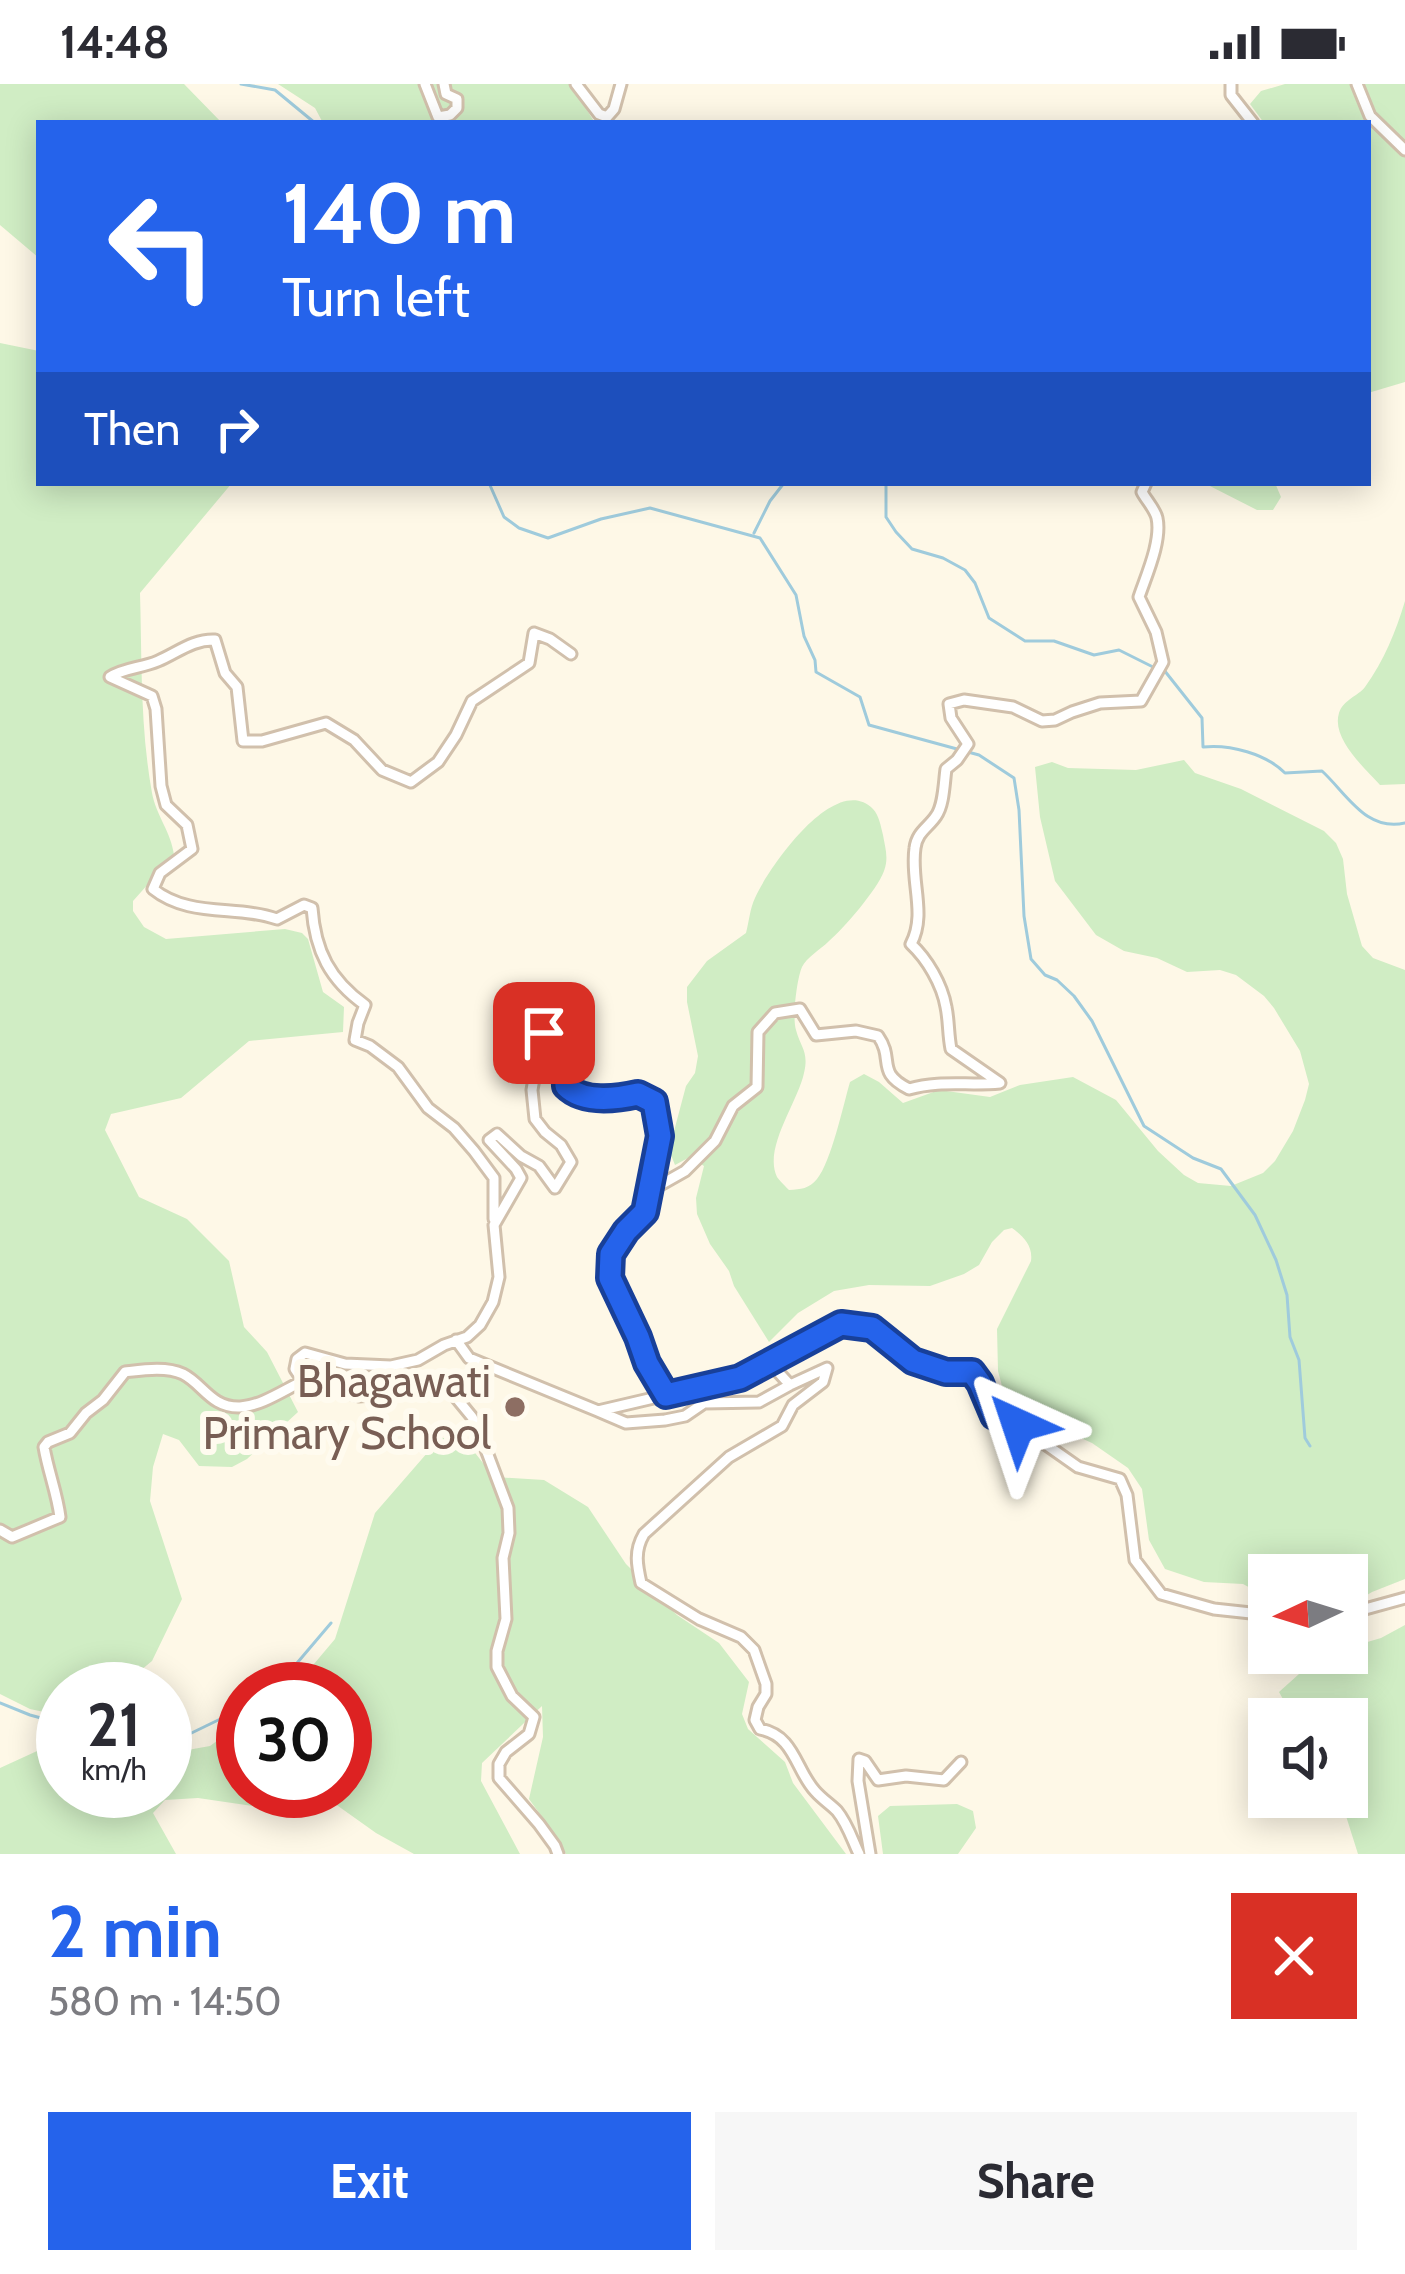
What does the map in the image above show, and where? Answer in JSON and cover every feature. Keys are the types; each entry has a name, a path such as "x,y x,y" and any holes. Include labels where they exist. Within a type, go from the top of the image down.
{"street":[{"path":"425,84 438,117 450,116 457,108 457,100 446,94 444,84"},
{"path":"576,84 599,114 607,117 614,110 621,84"},
{"path":"1231,84 1231,94 1251,120"},
{"path":"1358,84 1370,116 1405,150"},
{"path":"653,1180 662,1184 685,1171 715,1141 733,1106 758,1087 758,1032 775,1013 800,1009 816,1035 856,1031 878,1036 885,1046 887,1071 909,1089 950,1082 969,1086 1000,1083 951,1048 946,1005 926,957 910,944 918,930 912,881 915,841 939,814 946,769 968,744 951,718 949,704 964,700 1013,707 1042,721 1100,703 1142,701 1163,662 1156,632 1138,597 1153,558 1156,532 1154,511 1142,492 1145,486"},
{"path":"303,1381 295,1369 297,1359 305,1353 345,1364 392,1366 418,1360 467,1337 480,1325 494,1302 499,1277 494,1178 454,1128 428,1108 398,1066 355,1040 365,1005 330,970 317,948 311,908 304,905 278,919 258,912 192,907 153,889 160,873 192,849 187,825 166,805 161,787 152,695 110,677 188,645 215,640 225,673 237,687 244,741 262,741 326,723 354,740 382,770 411,782 438,762 472,701 529,663 534,633 571,654"},
{"path":"494,1225 521,1178 489,1140 497,1134 539,1166 555,1188 572,1162 535,1119 532,1090 544,1021 558,1032 566,1086 574,1094 617,1099 638,1094 654,1102 660,1136 653,1180 645,1212 611,1254 610,1278 666,1395"},
{"path":"598,1412 740,1378 841,1324 872,1328 913,1361 946,1372 972,1372 994,1416 1018,1425 1078,1467 1120,1479 1135,1559 1161,1594 1248,1613"},
{"path":"456,1340 469,1358 626,1423 685,1416 704,1403 759,1402 827,1368 823,1382 794,1405 782,1426 729,1457 644,1534 637,1546 637,1562 641,1583 699,1619 741,1637 754,1650 766,1684 754,1720 760,1729 774,1732 791,1751 816,1792 844,1822 859,1854"},
{"path":"770,1363 790,1385"},
{"path":"0,1531 12,1537 60,1517 44,1447 70,1433 125,1372 152,1369 182,1374 226,1406 245,1407 303,1381 359,1396 449,1389 479,1431 508,1508 510,1523 502,1558 506,1619 497,1667 512,1696 535,1717 530,1734 506,1751 499,1778 558,1854"},
{"path":"1368,1608 1405,1598"},
{"path":"870,1854 859,1759 878,1780 906,1776 944,1780 961,1762"}],"green space":[{"path":"0,84 184,84 219,120 36,120 36,255 0,225"},
{"path":"278,84 571,84 593,120 321,120 315,108"},
{"path":"1285,84 1405,84 1405,382 1371,392 1371,120 1262,120 1250,104 1261,91"},
{"path":"0,343 36,350 36,486 229,486 140,593 148,768 154,801 174,855 133,901 133,911 144,927 166,939 285,929 302,933 308,939 323,992 344,1007 343,1032 249,1041 181,1098 111,1114 105,1130 139,1197 187,1219 229,1261 244,1327 267,1352 298,1412 232,1467 199,1466 179,1440 163,1434 150,1501 182,1599 151,1662 36,1662 36,1710 0,1694"},
{"path":"1210,486 1276,486 1281,497 1273,510 1257,510"},
{"path":"1405,601 1405,784 1380,785 1345,743 1339,713 1378,667"},
{"path":"1184,760 1195,773 1241,789 1324,831 1343,859 1362,946 1373,958 1405,970 1405,1579 1368,1594 1368,1554 1248,1554 1248,1587 1204,1582 1165,1569 1149,1540 1142,1489 1128,1468 1061,1429 1043,1413 1025,1412 1002,1386 997,1329 1031,1261 1027,1242 1012,1228 1004,1230 979,1265 964,1274 930,1286 869,1285 834,1291 798,1313 769,1342 697,1214 704,1166 690,1157 675,1165 669,1150 698,1056 687,987 707,961 746,933 762,884 805,828 840,803 858,801 873,809 878,818 885,866 859,908 800,972 795,1024 805,1066 774,1153 777,1177 789,1190 808,1187 817,1179 832,1147 850,1082 864,1074 903,1103 939,1090 990,1097 1020,1085 1073,1077 1116,1100 1158,1151 1198,1183 1231,1186 1263,1173 1293,1131 1309,1084 1300,1051 1274,1008 1236,975 1220,970 1187,972 1157,958 1124,951 1096,935 1055,881 1040,817 1035,767 1052,762 1068,768 1136,770"},
{"path":"441,1437 472,1449 494,1477 544,1480 588,1507 626,1564 677,1615 719,1643 749,1682 742,1714 748,1729 785,1762 793,1783 846,1854 566,1854 529,1799 543,1737 542,1706 482,1763 481,1781 520,1854 414,1854 355,1818 372,1818 372,1662 316,1662 335,1639 375,1513"},
{"path":"1405,1625 1405,1854 1358,1854 1347,1818 1368,1818 1368,1698 1282,1698 1279,1692 1299,1674 1368,1674 1368,1642"},
{"path":"216,1742 216,1801 192,1798 192,1749"},
{"path":"36,1752 36,1818 156,1818 176,1854 0,1854 0,1768"},
{"path":"957,1804 973,1811 976,1828 958,1854 883,1854 878,1816 890,1806"}],"waterway":[{"path":"241,84 275,90 311,120"},
{"path":"490,486 504,517 548,538 650,508 760,538 796,595 816,672 860,697 869,725 979,755 1014,778 1031,959 1074,996 1092,1021 1144,1126 1193,1158 1221,1169 1255,1215 1287,1295 1290,1337 1299,1360 1305,1438 1310,1446"},
{"path":"754,533 782,486"},
{"path":"886,486 886,517 896,532 912,549 965,570 989,618 1025,641 1054,641 1094,655 1119,650 1155,668"},
{"path":"1164,670 1202,718 1203,747 1247,752 1285,773 1322,771 1368,817 1405,823"},
{"path":"298,1662 331,1623"},
{"path":"0,1703 36,1717"},
{"path":"192,1733 216,1721"}],"place":[{"name":"Bhagawati Primary School","path":"515,1407"}],"route":[{"path":"544,1033 544,1021 558,1032 566,1086 574,1094 617,1099 638,1094 654,1102 660,1136 645,1212 611,1254 610,1278 666,1395 740,1378 841,1324 872,1328 913,1361 946,1372 972,1372 994,1416 1018,1425"}]}
